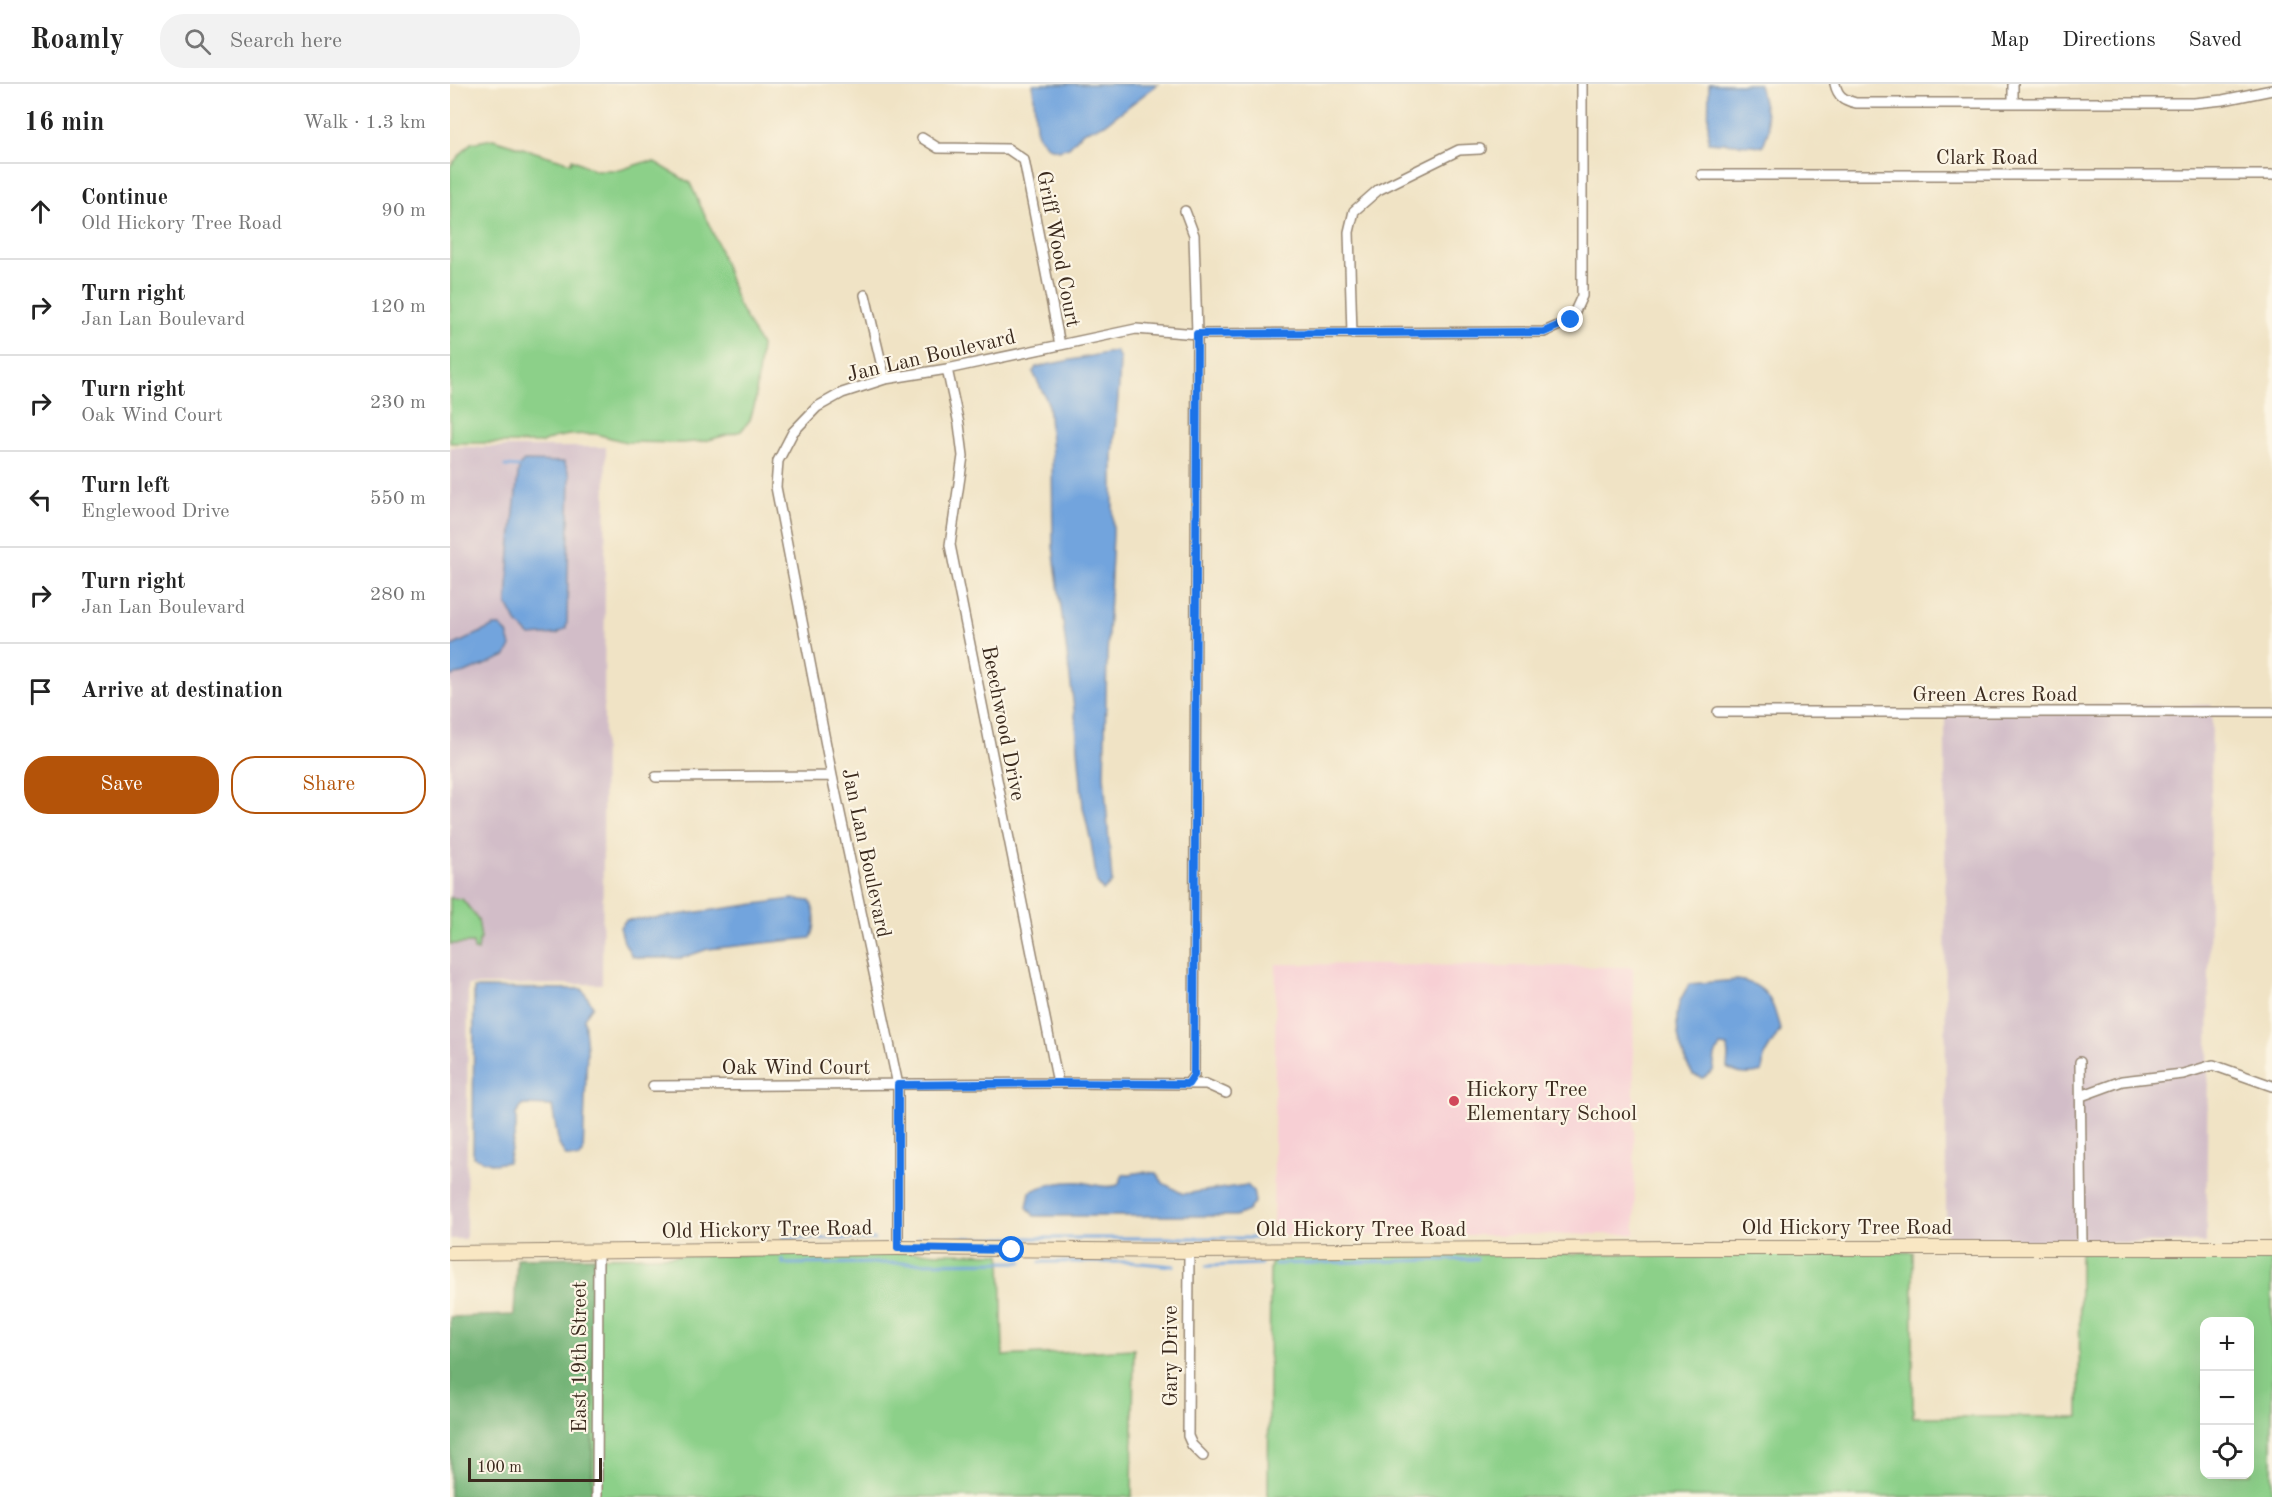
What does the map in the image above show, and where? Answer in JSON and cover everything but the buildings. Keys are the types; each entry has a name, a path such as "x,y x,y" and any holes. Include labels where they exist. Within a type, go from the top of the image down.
{"street":[{"name":"Jan Lan Boulevard","path":"898,1248 898,1085 832,776 776,487 778,461 793,432 817,407 842,393 885,380 1136,329 1197,334 1544,332 1571,320 1582,296 1582,84"},
{"path":"1835,84 1837,94 1845,100 1856,103 2194,103 2223,100 2272,90"},
{"path":"2013,84 2013,103"},
{"name":"Griff Wood Court","path":"922,138 938,148 1008,149 1024,160 1060,345"},
{"path":"1352,334 1349,232 1354,211 1378,190 1459,150 1480,149"},
{"name":"Clark Road","path":"1702,175 2272,175"},
{"path":"1185,211 1194,235 1197,334 1194,1075 1188,1084"},
{"path":"865,295 885,380"},
{"name":"Beechwood Drive","path":"947,369 959,424 963,456 950,545 1058,1083"},
{"name":"Green Acres Road","path":"1718,712 2272,712"},
{"path":"656,777 832,776"},
{"path":"2080,1062 2082,1248"},
{"path":"2081,1096 2122,1081 2183,1074 2214,1065 2272,1086"},
{"name":"Oak Wind Court","path":"652,1086 1206,1084 1226,1093"},
{"name":"Old Hickory Tree Road","path":"450,1253 898,1248 1189,1251 2272,1248"},
{"name":"Gary Drive","path":"1189,1251 1188,1436 1192,1445 1203,1456"},
{"name":"East 19th Street","path":"597,1497 598,1252"}],"shaded area":[{"path":"450,447 606,447 602,984 468,985 466,1239 450,1239"},
{"path":"1945,705 2212,705 2206,1243 1946,1241"},
{"name":"Hickory Tree Elementary School","path":"1276,964 1633,967 1635,1234 1273,1236"}],"green space":[{"path":"493,139 571,163 572,159 594,170 620,170 645,162 655,162 690,183 717,242 738,304 761,346 755,403 750,420 741,431 705,441 683,443 626,442 588,434 553,438 542,443 450,443 450,166 471,143"},
{"path":"450,898 462,899 478,919 481,939 478,951 474,950 473,943 450,944"},
{"path":"898,1252 1001,1254 1003,1356 1134,1349 1132,1497 592,1497 594,1257"},
{"path":"1913,1252 1913,1417 2079,1417 2080,1252 2272,1253 2272,1497 1268,1497 1270,1268 1274,1255"},
{"path":"594,1257 592,1497 450,1497 450,1317 514,1315 517,1258"}],"water":[{"path":"1033,84 1158,84 1105,124 1083,132 1069,147 1059,150 1048,147 1039,137 1036,128"},
{"path":"1709,84 1759,84 1769,129 1763,146 1708,142"},
{"path":"1116,351 1120,359 1113,456 1113,534 1104,775 1112,882 1103,891 1097,883 1083,807 1076,724 1053,546 1052,456 1048,403 1033,372 1036,367"},
{"path":"524,461 564,462 570,475 567,621 566,628 557,634 530,636 517,623 507,604 518,474 520,465"},
{"path":"494,626 500,626 507,633 511,646 506,656 452,676 450,674 450,647"},
{"path":"792,899 810,901 815,919 811,938 708,949 682,958 640,958 632,956 624,942 620,927 626,920"},
{"path":"1737,980 1748,982 1763,990 1772,1003 1778,1020 1780,1030 1764,1056 1762,1072 1744,1074 1727,1068 1727,1047 1720,1046 1715,1056 1713,1071 1703,1078 1693,1075 1685,1059 1677,1030 1681,999 1689,984"},
{"path":"474,988 582,989 593,1006 584,1018 587,1049 583,1154 578,1158 566,1156 559,1145 552,1106 523,1105 516,1114 516,1129 508,1162 494,1164 473,1157"},
{"path":"1142,1172 1157,1173 1163,1183 1183,1194 1247,1185 1253,1191 1255,1201 1248,1211 1236,1216 1034,1216 1027,1207 1030,1192 1042,1187 1075,1182 1113,1186 1118,1185 1123,1175"}],"waterway":[{"path":"505,466 519,467"},
{"path":"783,1238 874,1239"},
{"path":"919,1238 1259,1238"},
{"path":"1275,1264 1477,1259"},
{"path":"783,1260 783,1264 1022,1262"},
{"path":"1040,1262 1129,1262 1174,1266"},
{"path":"1206,1266 1261,1264"}],"place":[{"name":"Hickory Tree Elementary School","path":"1454,1101"}],"route":[{"path":"1012,1250 898,1248 898,1085 1188,1084 1194,1075 1197,334 1544,332 1571,320"}]}
